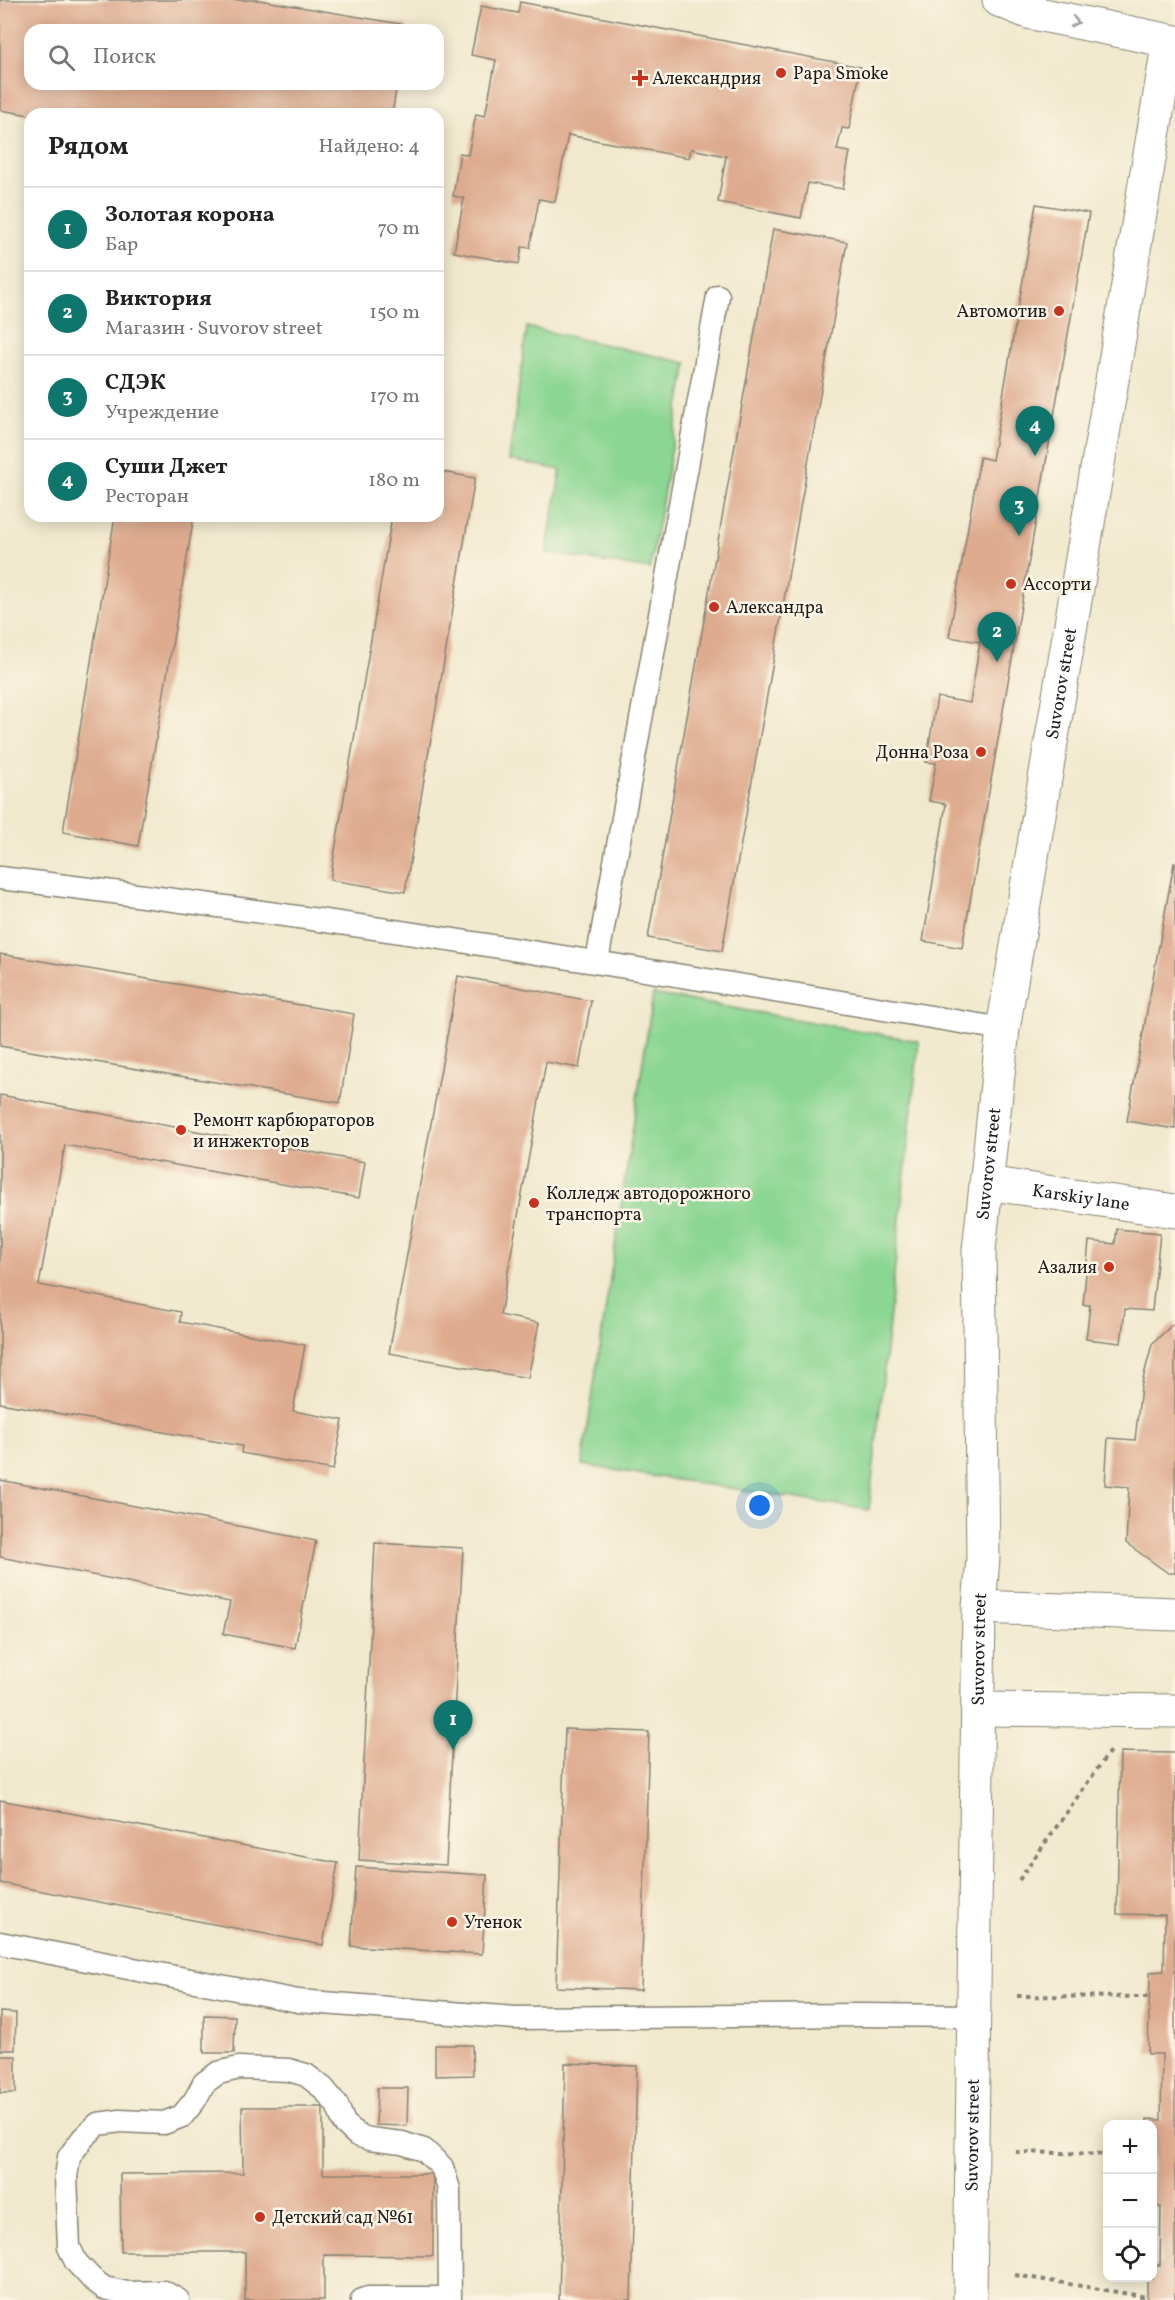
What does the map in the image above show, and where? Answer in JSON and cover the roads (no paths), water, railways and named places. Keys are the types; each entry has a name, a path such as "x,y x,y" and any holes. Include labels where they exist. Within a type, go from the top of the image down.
{"street":[{"path":"999,0 1028,12 1172,42"},
{"name":"Suvorov street","path":"970,2300 979,1607 983,1558 979,1250 1003,1029 1172,42"},
{"name":"Karskiy lane","path":"986,1183 1175,1211"},
{"path":"979,1607 1175,1614"},
{"path":"978,1709 1175,1711"}],"lane":[{"path":"597,961 718,296"},
{"path":"0,878 163,898 597,961 1003,1029"},
{"path":"0,1942 298,2001 515,2018 974,2016"},
{"path":"178,2300 164,2292 127,2293 104,2288 76,2262 69,2247 66,2176 69,2157 83,2138 98,2124 120,2121 164,2123 182,2116 204,2083 218,2073 239,2068 288,2070 306,2076 323,2088 337,2105 345,2123 357,2135 369,2139 402,2143 424,2150 442,2167 449,2189 450,2299 368,2298 362,2300"}],"place":[{"name":"Papa Smoke","path":"781,73"},
{"name":"Александрия","path":"640,78"},
{"name":"Автомотив","path":"1059,311"},
{"name":"Суши Джет","path":"1035,456"},
{"name":"СДЭК","path":"1019,536"},
{"name":"Ассорти","path":"1011,584"},
{"name":"Александра","path":"714,607"},
{"name":"Виктория","path":"997,662"},
{"name":"Донна Роза","path":"981,752"},
{"name":"Ремонт карбюраторов и инжекторов","path":"181,1130"},
{"name":"Колледж автодорожного транспорта","path":"534,1203"},
{"name":"Азалия","path":"1109,1267"},
{"name":"Золотая корона","path":"453,1750"},
{"name":"Утенок","path":"452,1922"},
{"name":"Детский сад №61","path":"260,2217"}]}
